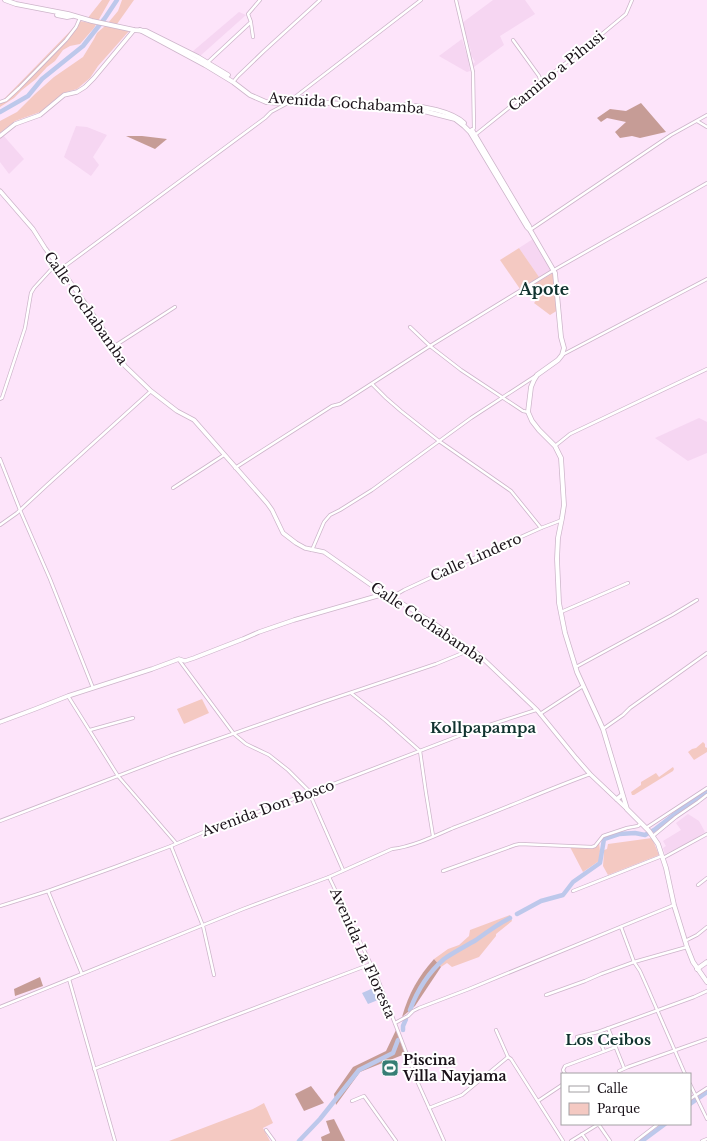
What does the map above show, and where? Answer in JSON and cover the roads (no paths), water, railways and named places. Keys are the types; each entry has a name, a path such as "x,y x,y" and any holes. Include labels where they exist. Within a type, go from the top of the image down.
{"main road":[{"name":"Avenida Cochabamba","path":"1,0 15,7 67,17 73,16"},
{"name":"Avenida Cochabamba","path":"6,0 16,4 68,14 92,22 140,30 206,63 234,81 250,95 266,102 279,104 291,100 416,109 455,119 471,131 516,206 530,226 530,230 554,270 561,336 564,348 562,354"},
{"path":"562,354 558,360 537,375 531,387 528,412 532,421 539,430 555,446 561,458 564,505 558,538 557,559 559,603 565,633 575,667 603,729 627,809"},
{"path":"617,799 622,795"},
{"name":"Calle Cochabamba","path":"627,809 650,832 658,844 663,857 674,905 687,947 693,962 707,982"},
{"path":"697,969 707,962"}],"street":[{"path":"253,37 251,22 248,14 260,0"},
{"path":"234,81 264,51 320,0"},
{"path":"61,269 265,118 271,112 291,100 421,0"},
{"path":"456,0 473,72 474,128 471,131"},
{"name":"Camino a Pihusi","path":"474,136 626,14 632,0"},
{"path":"0,102 6,100 19,88 66,40 76,27 80,18"},
{"path":"206,63 251,22"},
{"path":"0,136 15,124 40,115 64,95 77,92 85,87 134,30"},
{"path":"513,40 539,76 541,82"},
{"path":"530,230 671,136 707,115"},
{"path":"697,121 707,127"},
{"path":"236,468 332,406 340,404 430,346 554,270 707,183"},
{"name":"Calle Cochabamba","path":"0,191 33,229 103,329 125,366 151,391 177,411 194,420 267,503 283,533 300,546 324,552 384,594 392,597 438,626 464,647 477,653 537,710 563,744 590,774 627,809"},
{"path":"0,399 2,398 25,328 31,292 57,263"},
{"path":"562,354 707,279"},
{"path":"113,347 175,307"},
{"path":"410,327 430,346 461,370 523,411 528,412"},
{"path":"555,446 570,434 707,368"},
{"path":"312,550 324,522 330,515 372,490 438,441 537,375"},
{"path":"372,384 391,402 438,441 511,491 541,528"},
{"path":"0,525 17,513 151,391"},
{"path":"173,488 224,455"},
{"path":"0,459 93,688"},
{"name":"Calle Lindero","path":"392,597 404,590 562,520"},
{"path":"561,612 628,583"},
{"path":"0,722 68,696 179,659 185,660 194,658 243,640 259,632 294,620 384,594"},
{"path":"575,667 697,600"},
{"path":"0,821 118,776 436,664 470,650"},
{"path":"603,729 623,716 630,708 707,653"},
{"path":"179,659 234,734 246,744 269,755 288,770 310,793 343,870"},
{"path":"540,714 583,686"},
{"path":"351,693 385,720 420,751 433,836"},
{"path":"68,696 118,776 176,843"},
{"name":"Avenida Don Bosco","path":"0,906 48,891 171,846 213,828 310,793 477,729 537,710"},
{"path":"90,730 133,718"},
{"path":"0,1007 243,909 329,877 392,850 486,816 590,774"},
{"path":"650,832 707,788"},
{"path":"650,832 676,817 707,795"},
{"path":"443,871 520,844 592,847 595,846 603,836 638,826 641,823"},
{"path":"573,892 663,857 707,834"},
{"path":"171,846 203,926 214,975"},
{"name":"Avenida La Floresta","path":"329,877 351,925 378,977 395,1023 443,1140"},
{"path":"698,885 707,878"},
{"path":"48,891 82,974"},
{"path":"395,1023 419,1008 674,905"},
{"path":"621,927 634,962 640,971 685,1073"},
{"path":"685,941 697,935 707,927"},
{"path":"546,995 634,962 687,947"},
{"path":"94,1069 371,964"},
{"path":"69,979 115,1141"},
{"path":"577,1038 694,997 707,991"},
{"path":"608,1028 619,1059 624,1068"},
{"path":"496,1030 508,1057 511,1059 563,1141"},
{"path":"619,1071 707,1039"},
{"path":"600,1042 604,1051"},
{"path":"564,1073 563,1068 565,1066 616,1047"},
{"path":"429,1108 462,1095 508,1057"},
{"path":"538,1101 561,1086"},
{"path":"691,1086 707,1119"},
{"path":"691,1099 696,1098 707,1088"},
{"path":"352,1101 364,1096 396,1141"},
{"path":"571,1141 596,1125 599,1125 610,1141"},
{"path":"636,1141 657,1125"},
{"path":"266,1130 274,1141"},
{"path":"582,1134 587,1141"},
{"path":"702,1141 707,1139"},
{"path":"439,1141 443,1140"}],"water":[{"path":"378,986 383,998 368,1004 362,993"}],"waterway":[{"path":"0,112 28,96 42,79 83,46 117,0"},
{"path":"517,914 541,901 563,895 573,882 600,863 604,839 619,834 635,833 645,835 707,792"},
{"path":"410,1010 424,983 433,970 444,959 510,918"},
{"path":"403,1030 406,1019"},
{"path":"299,1141 320,1119 359,1070 393,1053 398,1040"},
{"path":"691,1103 707,1092"},
{"path":"642,1141 664,1125"}],"place":[{"name":"Piscina Villa Nayjama","path":"390,1068"}],"district":[{"name":"Apote","path":"544,289"},
{"name":"Kollpapampa","path":"483,727"},
{"name":"Los Ceibos","path":"608,1039"}]}
